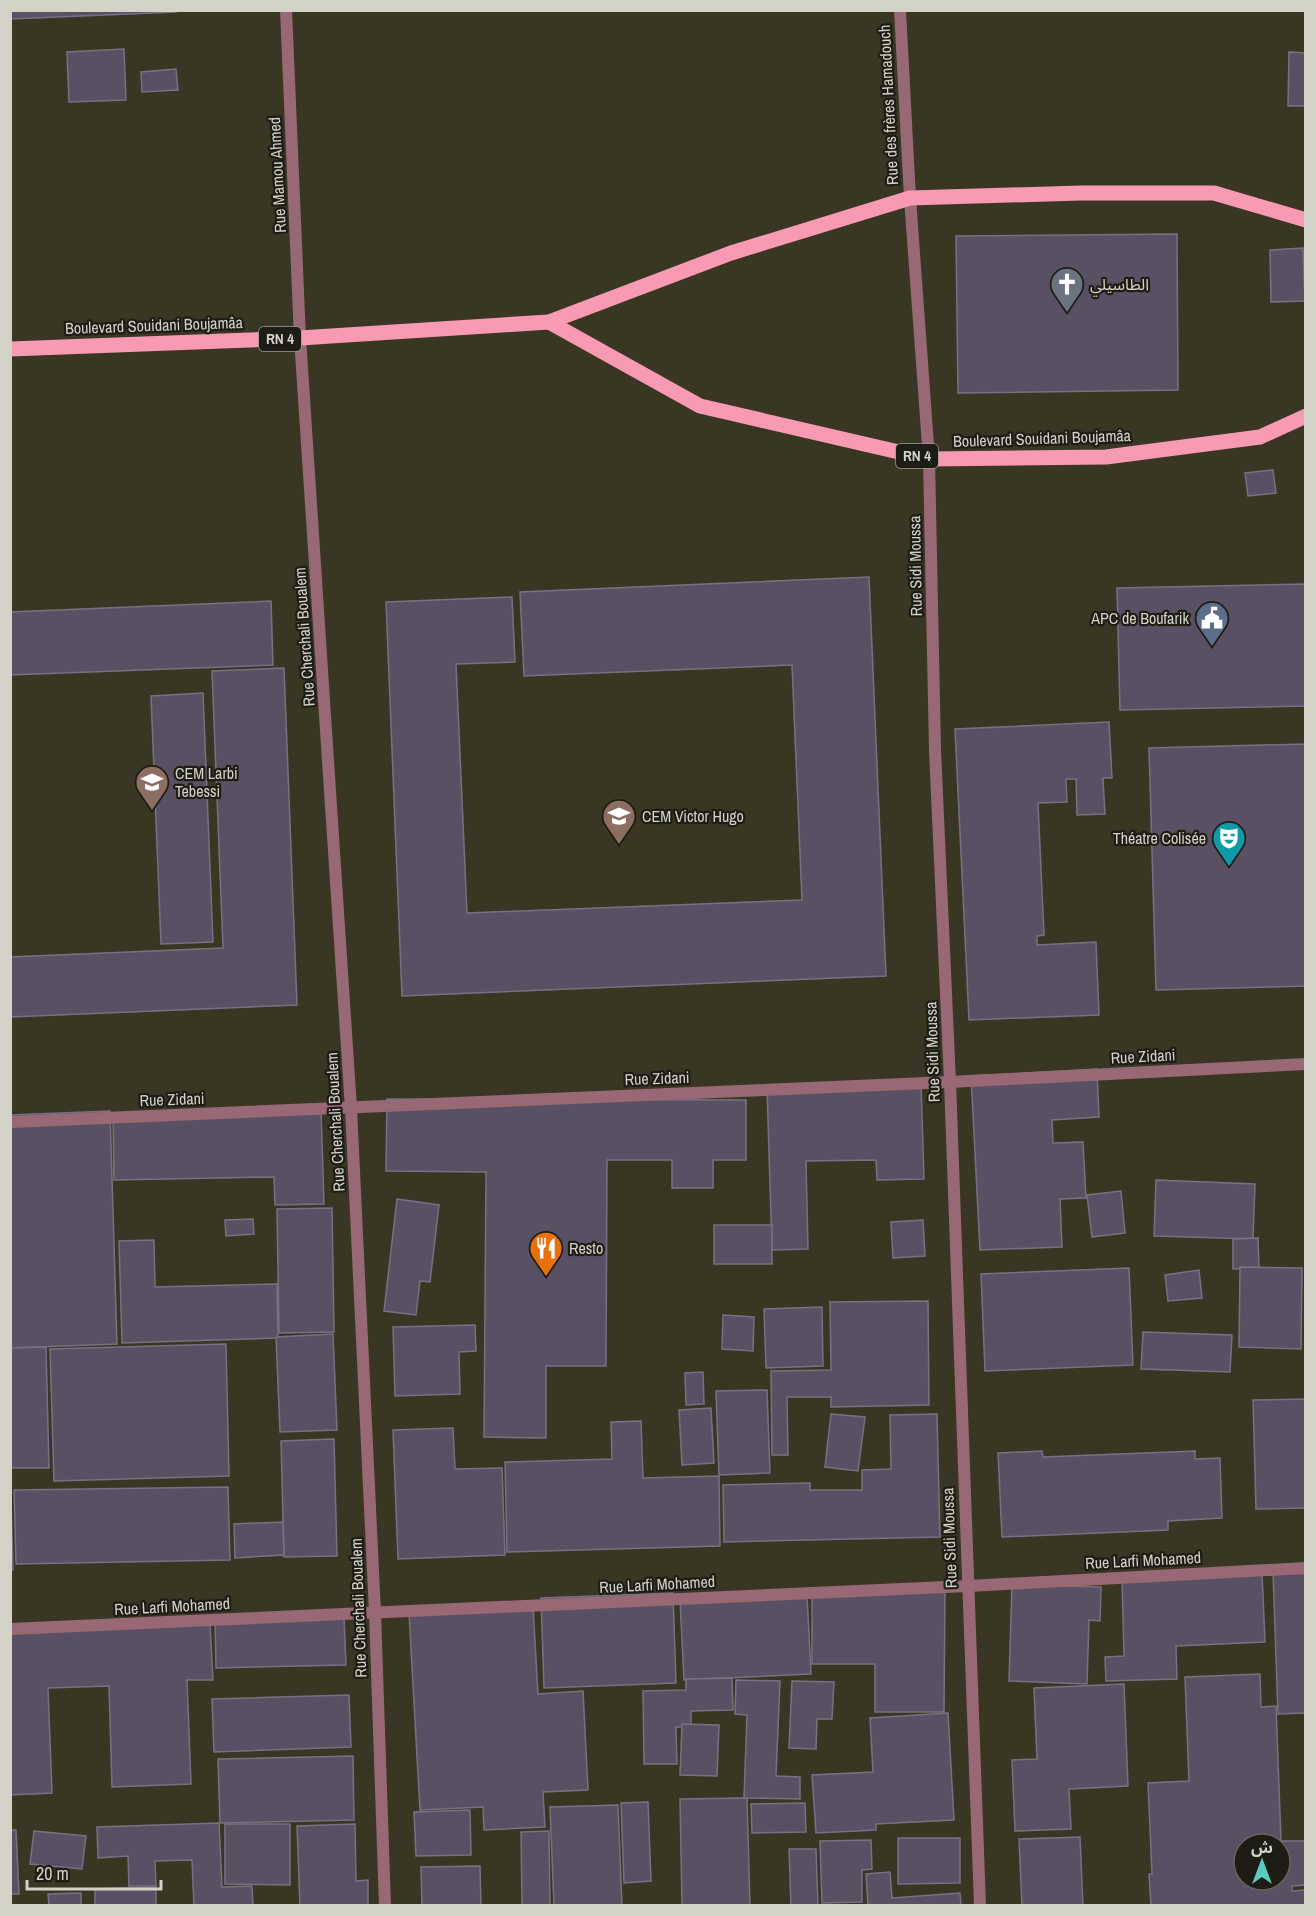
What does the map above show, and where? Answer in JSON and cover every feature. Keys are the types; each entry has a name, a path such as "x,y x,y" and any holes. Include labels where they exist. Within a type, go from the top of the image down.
{"main road":[{"name":"Boulevard Souidani Boujamâa","path":"10,349 300,338 549,322 731,252 910,198 1081,193 1214,193 1305,220"},
{"name":"Boulevard Souidani Boujamâa","path":"549,322 700,406 929,459 1106,457 1260,437 1305,416"}],"street":[{"name":"Rue Mamou Ahmed","path":"286,10 300,338"},
{"name":"Rue des frères Hamadouch","path":"900,10 910,198"},
{"name":"Rue Sidi Moussa","path":"910,198 929,459 935,750 950,1082 980,1905"},
{"name":"Rue Cherchali Boualem","path":"300,338 351,1108 375,1613 385,1905"},
{"name":"Rue Zidani","path":"10,1122 1305,1065"},
{"name":"Rue Larfi Mohamed","path":"10,1629 968,1586 1305,1568"}],"building":[{"path":"10,10 176,10 176,12 10,19"},
{"path":"124,49 126,100 69,102 67,52"},
{"path":"1289,52 1306,53 1306,106 1288,106"},
{"path":"176,69 178,90 142,92 141,72"},
{"name":"الطاسيلي","path":"1177,234 1178,390 958,393 956,236"},
{"path":"1303,248 1305,301 1271,302 1270,250"},
{"path":"1273,470 1276,493 1248,496 1245,473"},
{"path":"869,577 886,976 402,996 386,602 512,597 515,662 456,664 467,913 802,900 792,665 524,676 520,592"},
{"name":"APC de Boufarik","path":"1306,584 1306,706 1120,710 1117,588"},
{"path":"271,601 273,665 10,675 10,612"},
{"path":"284,668 297,1005 10,1017 10,957 223,948 212,671"},
{"path":"203,693 213,942 161,944 151,696"},
{"path":"1109,722 1112,778 1103,778 1105,814 1077,815 1076,779 1066,779 1067,802 1038,803 1044,935 1037,936 1037,945 1096,942 1099,1015 969,1020 955,729"},
{"name":"Théatre Colisée","path":"1306,744 1306,986 1156,990 1149,748"},
{"path":"1097,1069 1099,1117 1052,1120 1053,1143 1083,1142 1086,1198 1060,1199 1062,1247 980,1250 971,1076"},
{"path":"921,1083 924,1179 877,1180 876,1160 806,1161 808,1249 772,1250 767,1087"},
{"name":"Resto","path":"387,1099 746,1100 746,1160 713,1160 713,1188 672,1188 672,1160 607,1160 606,1366 546,1366 546,1438 484,1437 486,1172 386,1171"},
{"path":"321,1110 324,1204 275,1205 274,1177 114,1180 113,1114"},
{"path":"110,1111 117,1344 10,1348 10,1115"},
{"path":"1156,1180 1255,1184 1253,1239 1154,1236"},
{"path":"1121,1191 1125,1233 1092,1237 1087,1195"},
{"path":"397,1199 439,1205 430,1282 420,1281 416,1315 384,1311"},
{"path":"332,1208 334,1332 279,1333 277,1209"},
{"path":"253,1219 254,1234 226,1236 225,1220"},
{"path":"923,1220 925,1256 893,1258 891,1222"},
{"path":"714,1225 772,1225 772,1264 714,1264"},
{"path":"1258,1238 1259,1268 1233,1269 1233,1239"},
{"path":"154,1240 155,1287 277,1284 278,1338 122,1343 119,1241"},
{"path":"1240,1267 1302,1268 1301,1349 1239,1347"},
{"path":"1129,1268 1133,1365 985,1371 981,1274"},
{"path":"1199,1270 1202,1298 1168,1301 1165,1275"},
{"path":"928,1301 929,1405 831,1407 831,1397 787,1397 788,1455 772,1455 771,1371 831,1370 830,1302"},
{"path":"822,1307 823,1366 766,1368 764,1309"},
{"path":"723,1315 754,1317 753,1351 722,1349"},
{"path":"475,1325 476,1351 459,1352 460,1394 395,1396 393,1327"},
{"path":"1143,1332 1232,1335 1230,1372 1141,1369"},
{"path":"333,1334 337,1430 280,1432 276,1337"},
{"path":"226,1344 229,1476 54,1481 50,1349"},
{"path":"46,1347 49,1468 11,1468 10,1348"},
{"path":"703,1372 704,1404 686,1405 685,1373"},
{"path":"767,1390 770,1473 719,1475 716,1391"},
{"path":"1306,1399 1306,1508 1256,1509 1253,1400"},
{"path":"711,1408 714,1463 682,1465 679,1410"},
{"path":"831,1414 865,1417 858,1471 825,1467"},
{"path":"937,1414 940,1537 724,1542 723,1485 810,1483 810,1490 862,1490 862,1470 891,1469 890,1415"},
{"path":"641,1421 643,1478 719,1476 720,1546 507,1552 505,1462 612,1459 611,1422"},
{"path":"453,1428 455,1469 502,1468 505,1555 398,1559 393,1430"},
{"path":"334,1439 337,1556 284,1557 281,1441"},
{"path":"1042,1451 1043,1457 1195,1451 1195,1459 1220,1458 1222,1518 1168,1521 1168,1530 1002,1537 998,1453"},
{"path":"228,1487 230,1560 16,1564 14,1490"},
{"path":"11,1499 13,1570 10,1570"},
{"path":"283,1522 284,1555 235,1558 234,1524"},
{"path":"1306,1571 1306,1713 1278,1714 1273,1572"},
{"path":"1262,1573 1265,1642 1176,1646 1177,1679 1106,1681 1105,1657 1124,1656 1122,1579"},
{"path":"1012,1584 1101,1587 1100,1621 1089,1620 1087,1684 1009,1681"},
{"path":"812,1591 945,1591 944,1712 875,1712 875,1664 812,1664"},
{"path":"673,1593 676,1683 544,1688 541,1598"},
{"path":"807,1595 811,1674 684,1680 680,1600"},
{"path":"533,1606 538,1694 583,1691 588,1790 543,1792 545,1827 484,1830 483,1807 420,1810 409,1613"},
{"path":"344,1617 346,1665 216,1668 215,1621"},
{"path":"210,1623 213,1680 187,1680 191,1784 112,1787 109,1686 48,1688 52,1793 10,1795 10,1629"},
{"path":"1260,1674 1261,1707 1276,1706 1281,1832 1232,1832 1232,1892 1306,1890 1306,1906 1151,1906 1148,1783 1189,1781 1185,1677"},
{"path":"732,1678 733,1710 691,1711 691,1727 676,1727 677,1764 644,1764 643,1691 686,1690 686,1679"},
{"path":"736,1680 780,1681 776,1776 800,1777 800,1799 744,1798 747,1715 735,1714"},
{"path":"792,1681 834,1682 832,1719 817,1719 816,1749 789,1748"},
{"path":"1124,1684 1128,1786 1069,1789 1071,1829 1015,1831 1012,1760 1037,1759 1034,1688"},
{"path":"349,1695 351,1747 214,1752 212,1699"},
{"path":"948,1713 954,1820 876,1824 876,1830 816,1833 812,1775 873,1772 870,1718"},
{"path":"682,1724 719,1725 717,1776 680,1775"},
{"path":"353,1756 354,1820 220,1823 218,1759"},
{"path":"747,1798 750,1906 682,1906 680,1799"},
{"path":"648,1802 651,1881 624,1883 621,1803"},
{"path":"805,1803 806,1832 752,1833 751,1804"},
{"path":"618,1805 622,1906 554,1906 550,1807"},
{"path":"470,1810 471,1855 416,1856 414,1812"},
{"path":"219,1823 222,1887 252,1886 253,1906 194,1906 192,1860 155,1861 156,1886 129,1886 128,1856 98,1858 97,1827"},
{"path":"225,1824 290,1824 290,1885 225,1884"},
{"path":"355,1824 356,1881 368,1880 368,1906 300,1906 297,1826"},
{"path":"10,1830 16,1830 19,1894 10,1894"},
{"path":"34,1831 86,1836 82,1869 30,1864"},
{"path":"549,1831 550,1906 522,1906 521,1832"},
{"path":"1080,1837 1083,1906 1022,1906 1019,1839"},
{"path":"898,1838 960,1838 960,1883 898,1884"},
{"path":"871,1840 872,1869 862,1870 862,1902 822,1903 820,1841"},
{"path":"1292,1841 1306,1841 1306,1885 1292,1886"},
{"path":"789,1849 816,1849 818,1906 791,1906"},
{"path":"480,1866 481,1906 422,1906 421,1867"},
{"path":"890,1872 892,1898 960,1893 961,1906 868,1906 866,1874"},
{"path":"156,1887 156,1906 95,1906 95,1889"},
{"path":"81,1893 81,1906 49,1906 48,1894"}],"place":[{"name":"الطاسيلي","path":"1067,313"},
{"name":"APC de Boufarik","path":"1212,647"},
{"name":"CEM Larbi Tebessi","path":"152,811"},
{"name":"CEM Victor Hugo","path":"619,845"},
{"name":"Théatre Colisée","path":"1229,867"},
{"name":"Resto","path":"546,1277"}]}
